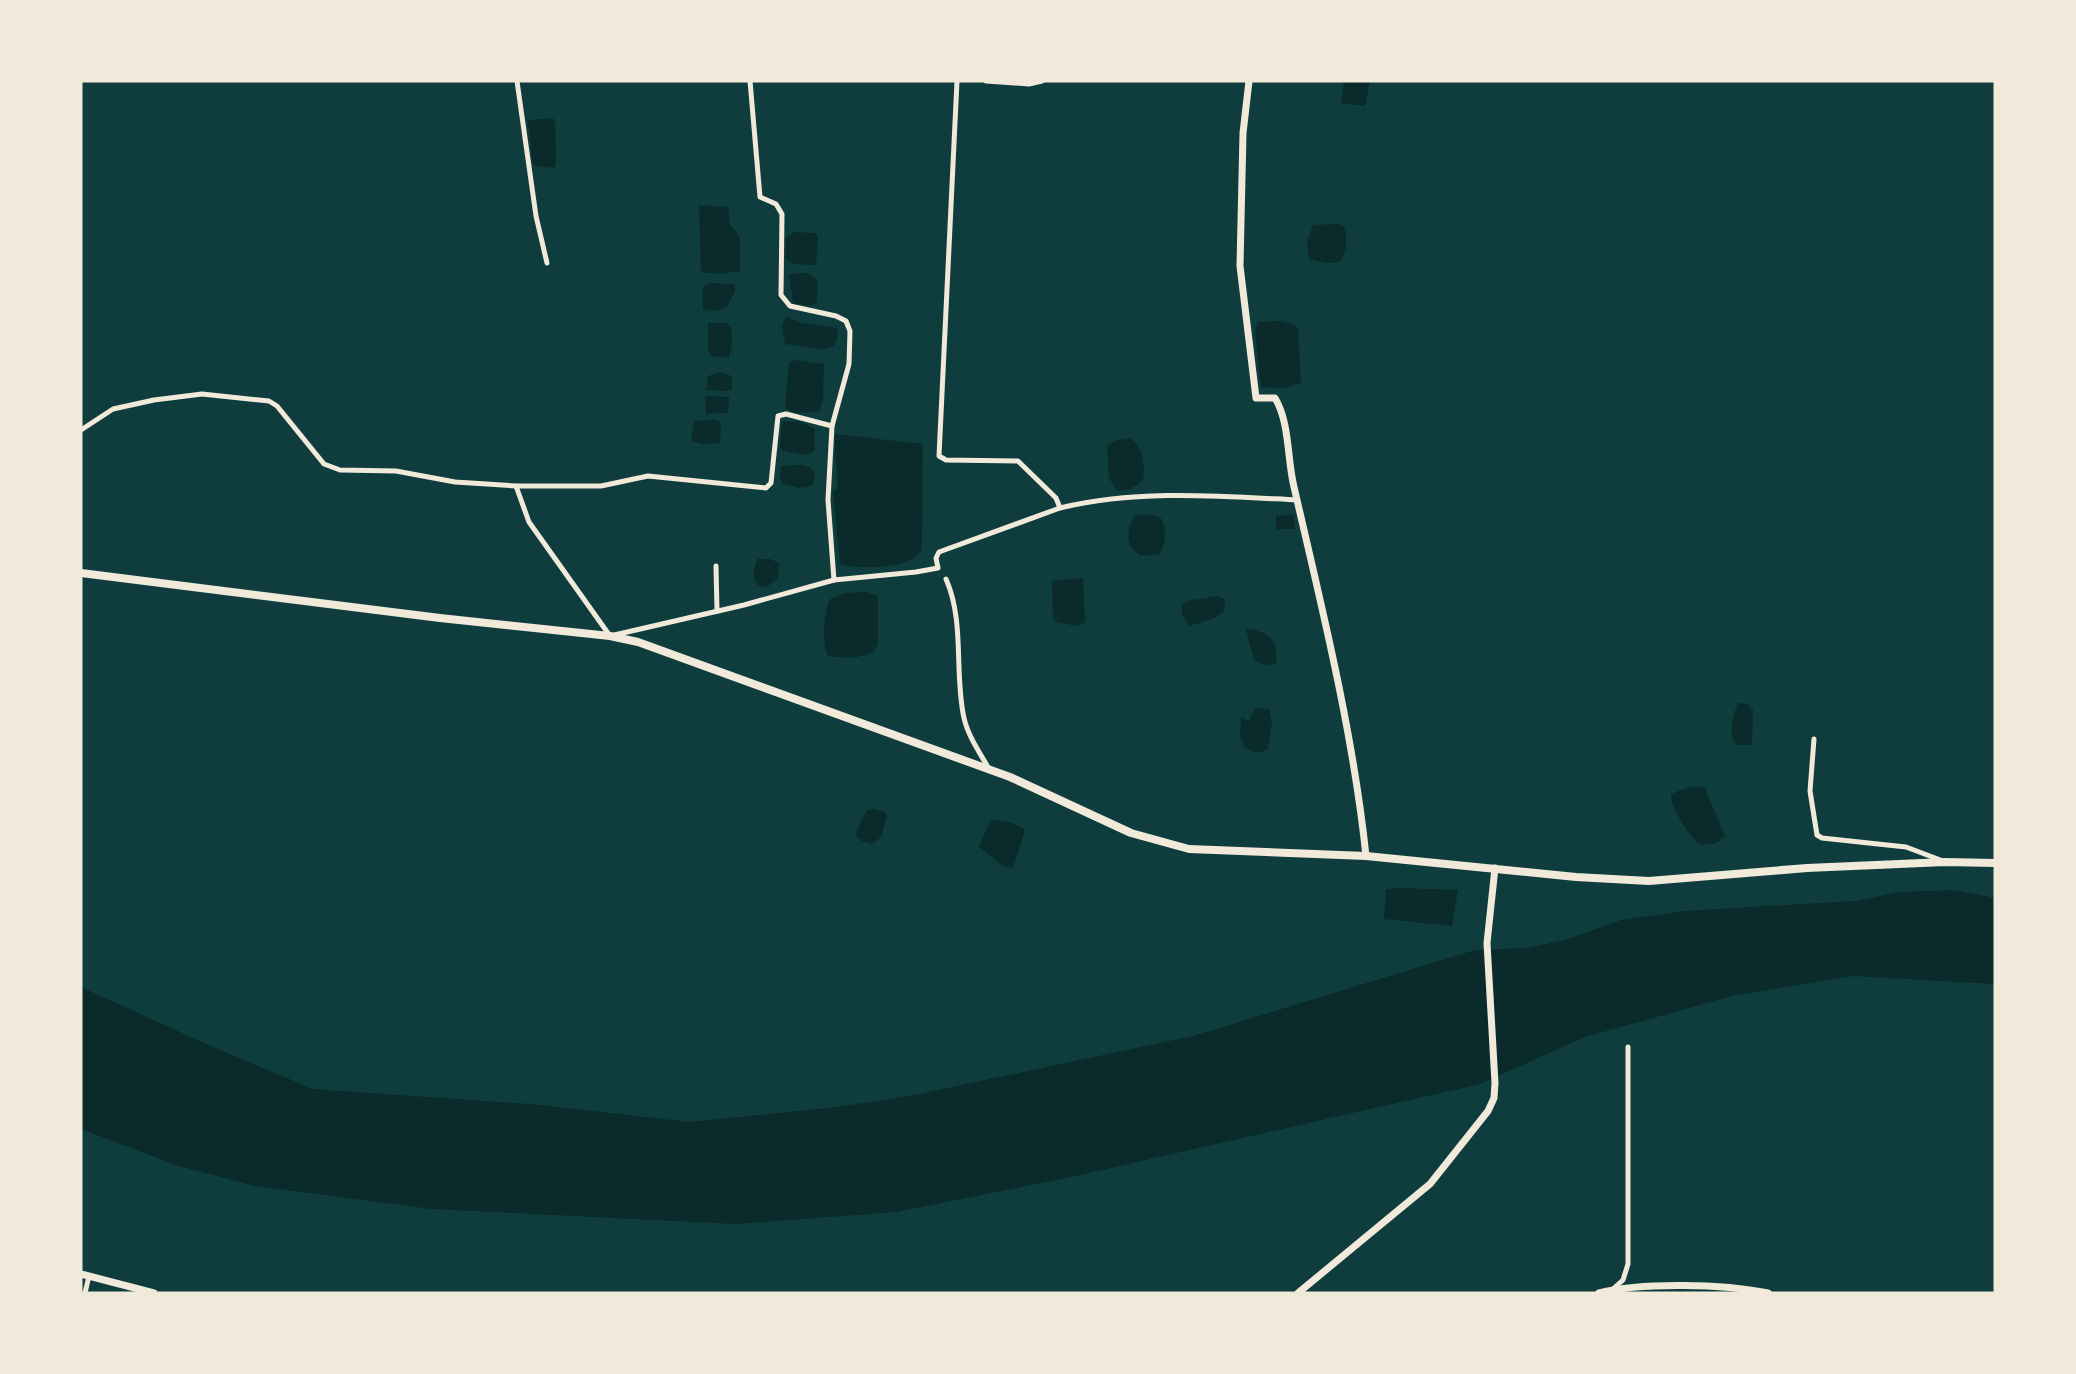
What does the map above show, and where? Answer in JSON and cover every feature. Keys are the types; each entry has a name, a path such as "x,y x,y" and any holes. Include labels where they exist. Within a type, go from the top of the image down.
{"main road":[{"path":"81,573 429,617 610,636 676,654 990,770 1131,834 1189,849 1366,856 1576,877 1649,881 1807,868 1945,861 1995,863"}],"street":[{"path":"517,81 536,216 547,262"},
{"path":"750,81 760,197 776,204 783,214 781,295 790,306 836,316 846,321 850,331 849,364 832,426 828,500 834,580"},
{"path":"957,81 939,456 946,460 1018,461 1056,498 1060,508"},
{"path":"986,81 1029,84 1042,81"},
{"path":"1249,81 1243,133 1240,266 1256,398 1275,398 1281,409 1297,500 1351,752 1366,856"},
{"path":"81,430 113,409 154,400 202,394 258,399 277,406 324,464 331,468 396,471 455,482 516,486 601,486 648,476 766,488 771,483 778,416 786,414 832,426"},
{"path":"516,486 529,522 610,636 834,580 938,568 936,558 939,552 1060,508 1122,499 1204,495 1297,500"},
{"path":"716,566 717,610"},
{"path":"946,579 951,589 958,637 964,719 990,770"},
{"path":"1815,739 1810,791 1819,837 1906,847 1945,861"},
{"path":"1299,1293 1430,1184 1488,1111 1494,1098 1487,944 1495,868"},
{"path":"1612,1289 1623,1280 1628,1264 1628,1047"},
{"path":"85,1293 85,1275 154,1293"},
{"path":"1599,1293 1612,1289 1728,1288 1768,1293"}],"water":[{"path":"1344,81 1370,81 1365,106 1341,103"},
{"path":"553,118 556,164 554,168 535,166 532,161 528,120"},
{"path":"699,205 728,207 730,224 740,237 740,271 719,274 701,272"},
{"path":"1338,224 1344,226 1346,235 1345,249 1340,262 1328,263 1309,259 1307,242 1313,225"},
{"path":"794,232 815,233 818,236 816,265 793,264 786,259 786,238"},
{"path":"808,273 817,279 817,303 811,306 793,303 789,274"},
{"path":"708,283 734,284 735,291 727,307 716,311 703,309 703,286"},
{"path":"787,316 801,323 837,328 838,336 834,346 823,350 785,344 782,325"},
{"path":"1278,321 1293,324 1298,329 1301,383 1285,388 1261,387 1255,332 1258,322"},
{"path":"708,323 726,323 731,327 732,344 729,358 711,356 708,349"},
{"path":"795,360 824,364 823,400 819,412 795,413 785,408 789,363"},
{"path":"720,372 732,376 732,389 728,391 706,390 708,376"},
{"path":"705,396 729,397 728,413 706,414"},
{"path":"716,420 721,423 720,443 702,444 691,441 694,421"},
{"path":"782,421 801,422 815,429 815,451 804,455 783,451 780,447"},
{"path":"835,434 923,444 922,548 918,555 898,564 885,566 859,567 840,564 833,491 837,489"},
{"path":"1130,438 1141,452 1144,469 1143,481 1128,490 1117,491 1109,478 1107,445 1117,440"},
{"path":"801,465 815,472 813,486 799,488 783,484 780,478 781,466"},
{"path":"1148,514 1161,518 1165,540 1160,554 1141,556 1132,548 1128,533 1134,516"},
{"path":"1294,515 1295,529 1276,529 1276,516"},
{"path":"757,559 770,559 779,563 778,578 768,586 761,587 755,582"},
{"path":"1083,578 1085,622 1077,626 1056,622 1053,616 1052,581"},
{"path":"866,592 878,596 878,642 875,651 852,658 828,656 824,628 830,599 846,593"},
{"path":"1217,596 1225,599 1224,612 1213,619 1189,626 1183,617 1181,606 1187,601"},
{"path":"1246,629 1261,632 1271,638 1276,649 1276,664 1265,665 1254,660"},
{"path":"1738,703 1748,704 1753,710 1752,745 1736,745 1733,740 1732,724"},
{"path":"1255,708 1269,709 1272,722 1268,749 1258,753 1245,748 1240,736 1241,717 1249,721"},
{"path":"1704,786 1725,836 1715,844 1701,844 1692,836 1674,807 1671,795 1691,787"},
{"path":"873,809 885,812 887,816 881,837 872,844 863,842 855,835 866,811"},
{"path":"990,821 1013,823 1025,830 1013,868 1003,866 979,847"},
{"path":"1386,889 1458,890 1452,926 1384,919"},
{"path":"1954,890 1995,898 1995,984 1854,976 1732,996 1585,1037 1480,1084 1071,1177 897,1212 735,1224 432,1209 255,1186 179,1166 81,1129 81,987 215,1048 313,1089 529,1104 690,1122 838,1107 919,1094 1193,1036 1475,950 1527,948 1565,940 1621,920 1684,911 1854,901 1901,892"}]}
